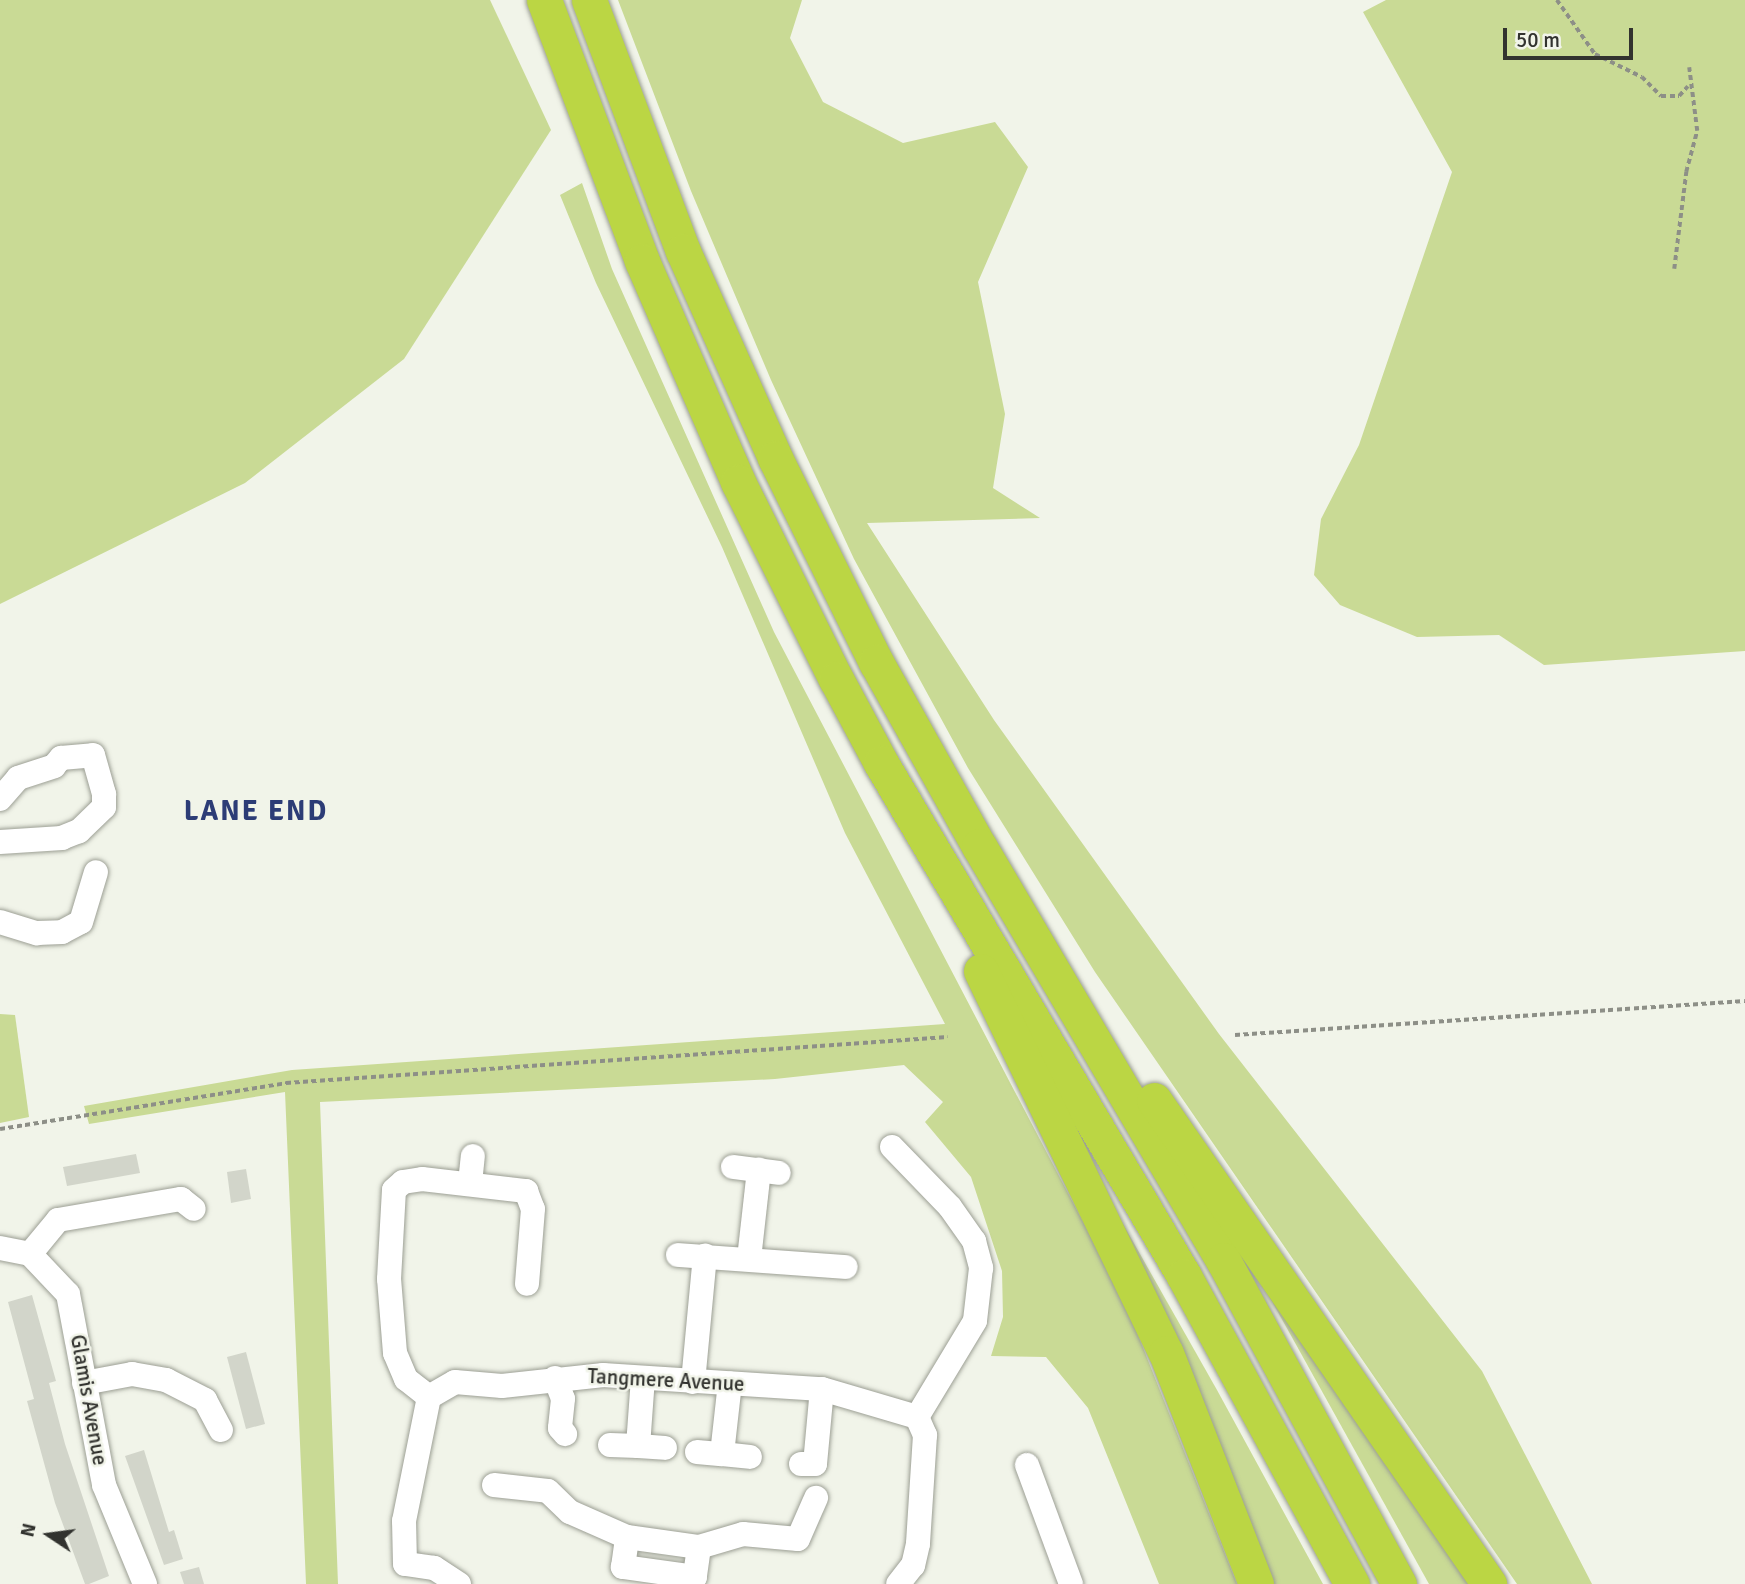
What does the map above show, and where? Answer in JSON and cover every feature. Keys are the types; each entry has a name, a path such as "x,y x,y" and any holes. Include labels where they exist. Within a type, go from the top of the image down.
{"highway":[{"path":"544,0 642,261 728,457 881,763 1166,1353 1256,1584"},
{"path":"589,0 683,251 775,458 876,662 979,846 1223,1260 1399,1584"},
{"path":"881,763 1184,1276 1352,1584"},
{"path":"979,846 1489,1584"}],"street":[{"path":"0,799 18,778 54,766 61,758 93,755 104,794 99,814 79,831 62,838 0,842"},
{"path":"0,922 37,933 62,932 81,922 96,872"},
{"path":"889,1145 950,1207 974,1241 981,1268 975,1321 917,1417 925,1435 918,1544 913,1565 898,1584"},
{"path":"470,1182 472,1156"},
{"path":"733,1167 769,1172 760,1260"},
{"path":"459,1584 434,1568 404,1574 404,1521 429,1397 406,1379 395,1353 390,1201 394,1190 408,1180 470,1182 502,1185 526,1191 532,1198 527,1284"},
{"path":"0,1248 30,1254 58,1220 181,1199 194,1209"},
{"name":"Glamis Avenue","path":"30,1254 68,1293 104,1485 145,1584"},
{"path":"678,1255 846,1267"},
{"path":"693,1382 705,1256"},
{"path":"85,1383 132,1374 166,1380 205,1400 221,1430"},
{"path":"555,1378 563,1399 560,1428 565,1434"},
{"name":"Tangmere Avenue","path":"429,1397 455,1382 502,1386 555,1378 643,1378 822,1389 917,1417"},
{"path":"638,1446 643,1378"},
{"path":"730,1383 710,1453 750,1457"},
{"path":"816,1464 822,1389"},
{"path":"610,1445 665,1448"},
{"path":"1027,1465 1071,1584"},
{"path":"494,1485 548,1491 570,1512 627,1537 699,1547 743,1534 798,1539 816,1499"},
{"path":"627,1537 623,1567 658,1578 695,1577 699,1547"}],"path":[{"path":"1558,0 1595,54 1642,77 1661,96 1679,96 1688,86"},
{"path":"1674,269 1686,172 1697,131 1688,86 1689,68"},
{"path":"1235,1035 1745,1001"},
{"path":"0,1129 286,1083 947,1037"}],"green space":[{"path":"0,0 490,0 551,130 404,359 245,483 0,604"},
{"path":"618,0 802,0 790,38 823,102 903,143 995,122 1028,167 978,282 1005,414 993,488 1040,518 867,523 994,720 1219,1034 1482,1371 1592,1584 1517,1584 1095,972 968,768 854,559 771,380 691,191"},
{"path":"1386,0 1745,0 1745,651 1544,665 1499,635 1417,637 1340,605 1314,575 1321,519 1359,445 1452,172 1363,12"},
{"path":"582,183 612,269 774,632 1124,1300 1237,1584 1159,1584 1088,1408 1046,1357 991,1356 1003,1317 1002,1271 971,1177 925,1122 943,1102 904,1065 775,1079 320,1102 338,1584 306,1584 285,1092 89,1124 84,1106 292,1070 945,1024 845,833 722,547 596,283 560,195"},
{"path":"0,1014 15,1015 29,1117 0,1123"},
{"path":"1106,1194 1217,1390 1323,1584 1268,1584"},
{"path":"1239,1242 1480,1584 1429,1584"}],"building":[{"path":"136,1154 140,1173 67,1186 63,1167"},
{"path":"246,1169 251,1199 231,1203 227,1172"},
{"path":"32,1295 56,1381 49,1383 65,1444 109,1576 89,1584 85,1584 55,1503 27,1401 34,1399 8,1302"},
{"path":"246,1352 265,1424 246,1429 227,1357"},
{"path":"144,1450 169,1532 174,1530 183,1559 164,1565 125,1456"},
{"path":"199,1567 204,1584 184,1584 180,1572"}],"district":[{"name":"LANE END","path":"256,811"}]}
